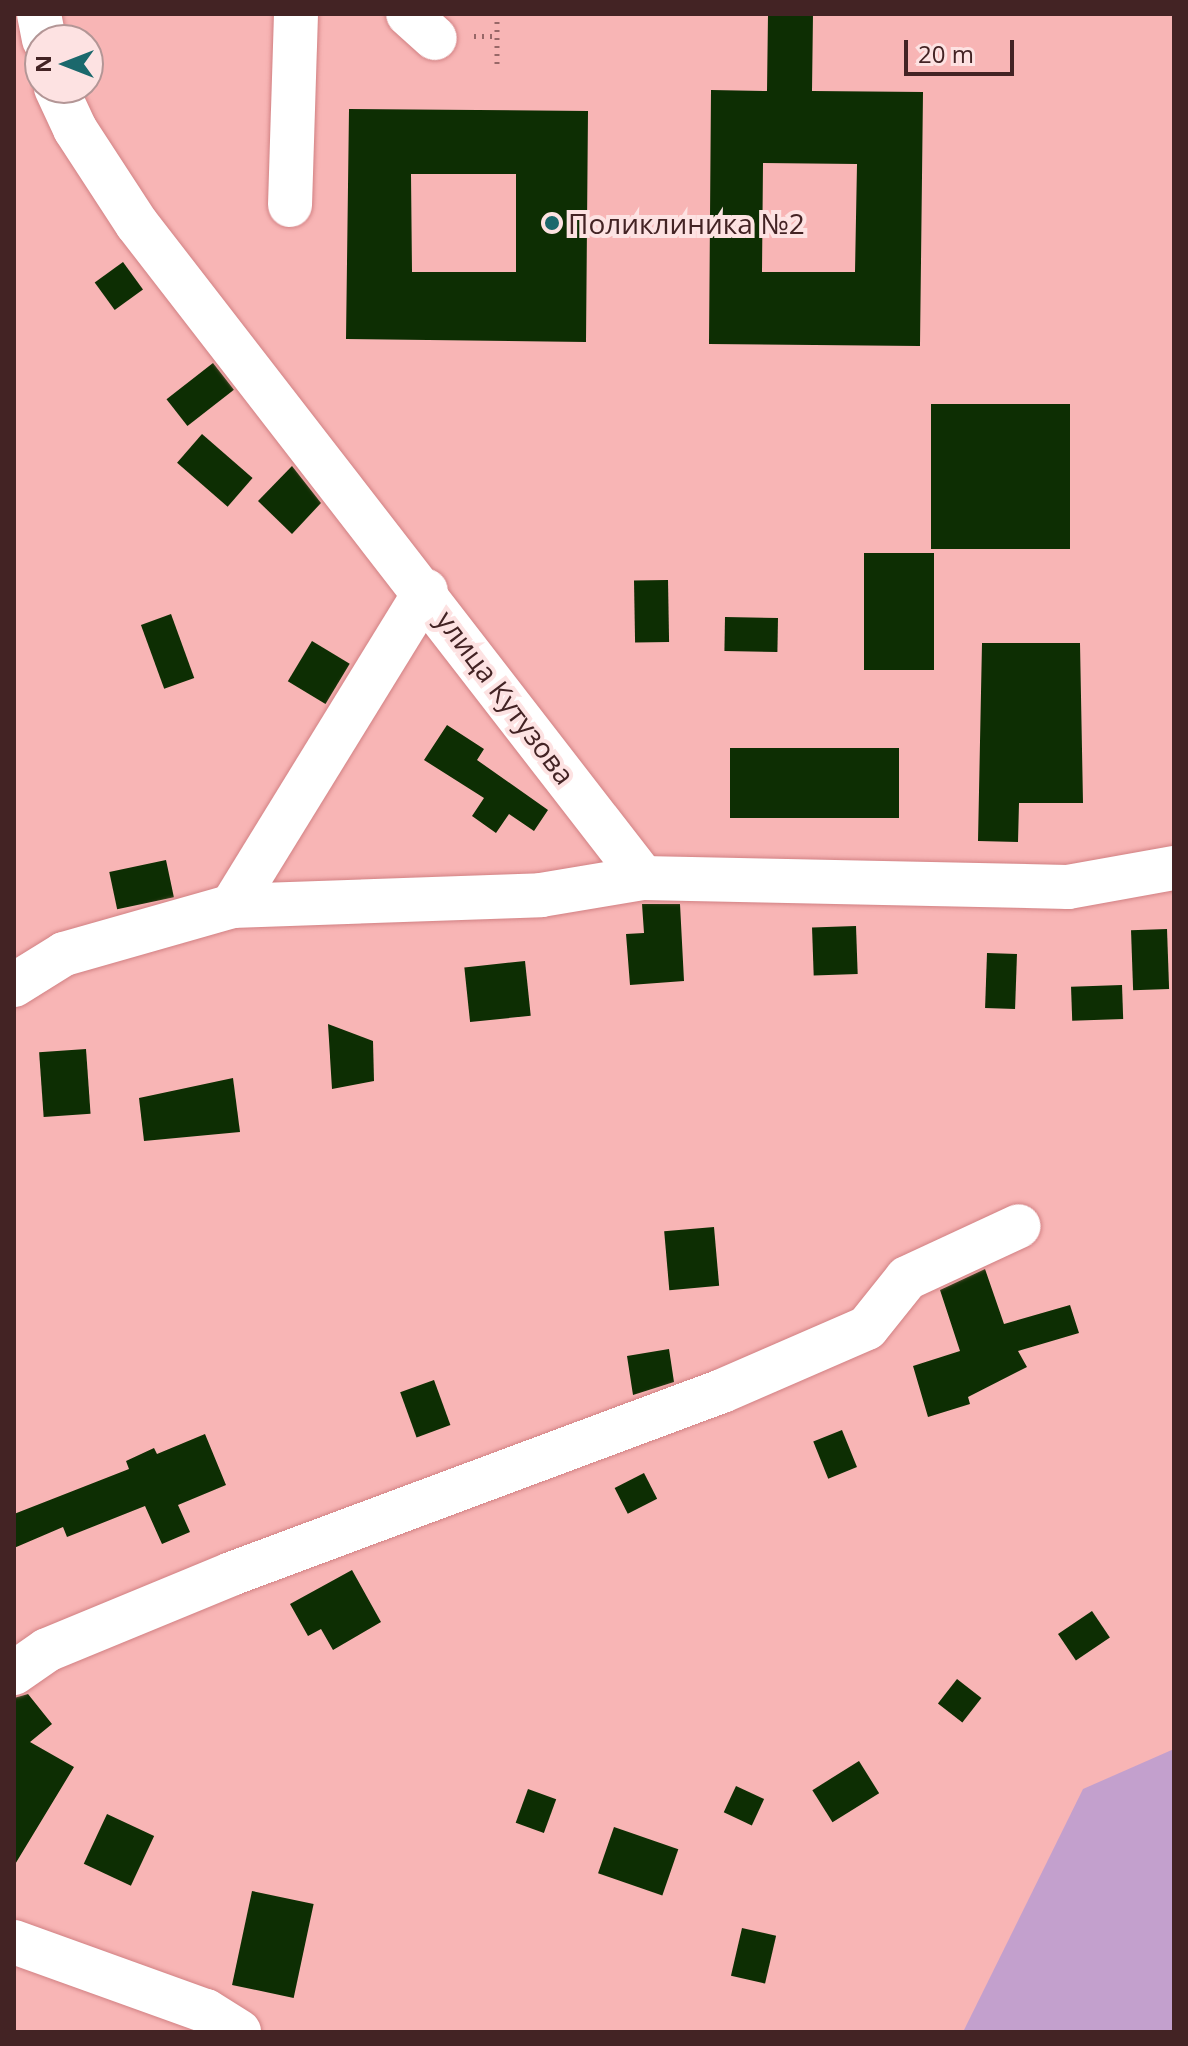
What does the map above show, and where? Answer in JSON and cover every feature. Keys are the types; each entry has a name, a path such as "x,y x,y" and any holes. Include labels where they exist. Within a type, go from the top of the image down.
{"street":[{"path":"14,23 28,14"},
{"path":"290,205 296,14"},
{"name":"улица Кутузова","path":"66,104 137,224 426,591 643,878"},
{"path":"232,906 426,591"},
{"path":"14,985 64,954 232,906 541,895 643,878 1068,887 1174,868"},
{"path":"14,1673 47,1650 231,1574 722,1391 867,1328 907,1278 1019,1226"},
{"path":"14,1942 206,2011 239,2032"}],"path":[{"path":"497,14 497,69"}],"shaded area":[{"path":"1174,1749 1174,2032 963,2032 1083,1789"}],"building":[{"path":"768,14 813,14 812,91 923,92 920,346 709,344 711,90 767,91","holes":["763,163 857,164 855,272 762,272"]},
{"name":"Поликлиника №2","path":"349,109 588,111 586,342 346,339","holes":["411,174 516,174 516,272 412,272"]},
{"path":"123,262 143,290 115,310 95,283"},
{"path":"213,363 234,390 187,426 167,399"},
{"path":"931,404 1070,404 1070,549 931,549"},
{"path":"202,434 253,478 228,507 177,463"},
{"path":"292,466 321,503 292,534 258,501"},
{"path":"864,553 934,553 934,670 864,670"},
{"path":"668,580 669,642 635,643 634,581"},
{"path":"171,614 194,678 164,689 141,625"},
{"path":"725,617 778,618 777,652 724,651"},
{"path":"312,641 350,664 326,704 288,681"},
{"path":"982,643 1080,643 1083,803 1019,803 1018,842 978,841"},
{"path":"447,725 484,749 477,760 548,810 534,831 509,814 496,833 472,816 484,798 424,760"},
{"path":"730,748 899,748 899,818 730,818"},
{"path":"166,860 174,897 117,909 109,872"},
{"path":"642,904 680,904 684,981 630,985 626,934 644,933"},
{"path":"856,926 858,974 814,976 812,928"},
{"path":"1167,929 1169,989 1133,990 1131,930"},
{"path":"987,953 1017,954 1015,1009 985,1008"},
{"path":"525,961 531,1016 470,1022 464,967"},
{"path":"1122,985 1123,1019 1072,1021 1071,987"},
{"path":"328,1024 373,1041 374,1081 332,1089"},
{"path":"86,1049 91,1114 44,1117 39,1052"},
{"path":"233,1078 240,1132 144,1141 139,1098"},
{"path":"714,1227 719,1286 669,1290 664,1231"},
{"path":"985,1269 1004,1324 1070,1305 1079,1333 1018,1351 1027,1367 968,1397 970,1404 928,1417 913,1366 960,1351 940,1290"},
{"path":"669,1349 674,1382 633,1395 627,1356"},
{"path":"434,1380 450,1425 417,1437 400,1392"},
{"path":"842,1430 857,1467 828,1479 813,1442"},
{"path":"205,1434 226,1485 178,1505 190,1532 162,1544 145,1506 67,1537 63,1527 14,1548 14,1514 129,1469 126,1461 154,1448 157,1454"},
{"path":"644,1473 657,1499 628,1514 615,1488"},
{"path":"352,1570 381,1622 333,1650 321,1629 308,1636 290,1604"},
{"path":"1092,1611 1110,1638 1076,1660 1058,1634"},
{"path":"957,1679 981,1698 962,1723 938,1703"},
{"path":"28,1694 52,1724 30,1742 74,1767 14,1866 14,1698"},
{"path":"859,1761 879,1793 832,1822 812,1790"},
{"path":"736,1786 764,1799 752,1825 724,1812"},
{"path":"528,1789 556,1799 544,1833 516,1823"},
{"path":"107,1814 154,1836 131,1886 84,1864"},
{"path":"614,1827 678,1849 662,1895 598,1873"},
{"path":"252,1891 314,1904 294,1998 232,1985"},
{"path":"742,1928 776,1936 765,1984 731,1976"}],"place":[{"name":"Поликлиника №2","path":"552,223"}]}
